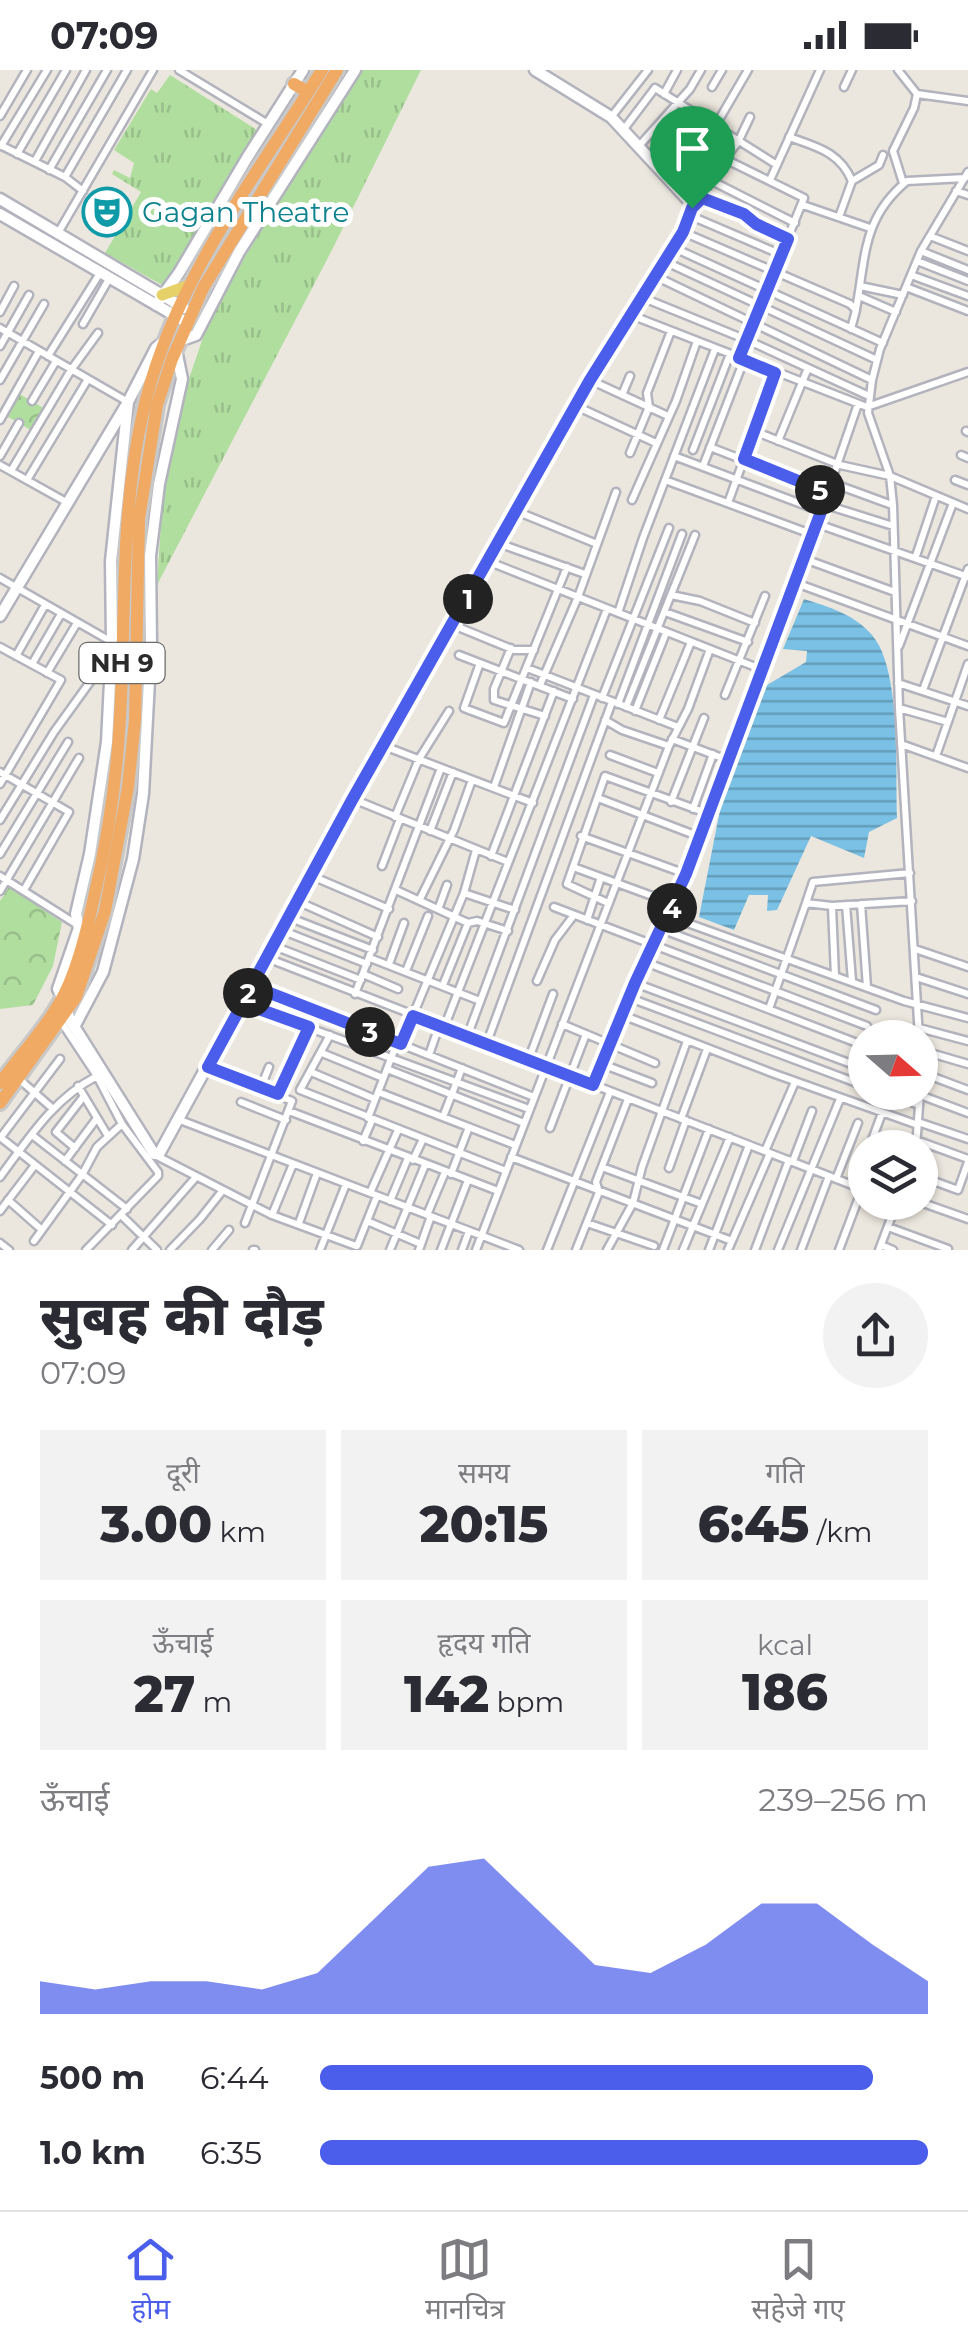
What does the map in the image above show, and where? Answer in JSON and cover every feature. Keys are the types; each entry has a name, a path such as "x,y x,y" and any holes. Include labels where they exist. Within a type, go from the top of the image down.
{"highway":[{"name":"NH 9","path":"0,1103 60,1014 83,937 119,846 134,720 139,519 157,405 190,285 322,70"},
{"name":"NH 9","path":"182,313 336,70"},
{"path":"294,84 308,92"},
{"name":"NH 9","path":"0,1083 76,998 83,937 104,855 115,780 117,644 125,518 142,414 174,344"},
{"path":"119,846 135,850"}],"main road":[{"path":"159,300 190,285"}],"street":[{"path":"0,116 27,70"},
{"path":"46,70 1,146 66,177 82,191"},
{"path":"17,154 66,70"},
{"path":"34,161 86,70"},
{"path":"50,170 107,70"},
{"path":"66,177 127,70"},
{"path":"58,233 153,70"},
{"path":"179,70 268,124"},
{"path":"159,300 180,273 303,70"},
{"path":"0,616 4,600 17,588 69,504 156,348 196,335 240,252 355,70"},
{"path":"525,70 612,117 663,172 692,212 782,255"},
{"path":"535,70 608,121 663,172"},
{"path":"612,117 648,70"},
{"path":"664,94 678,70"},
{"path":"639,146 678,104 701,70"},
{"path":"712,87 722,70"},
{"path":"677,192 748,70"},
{"path":"770,180 820,70"},
{"path":"844,87 852,70"},
{"path":"898,70 917,94 968,101"},
{"path":"624,129 653,89 776,165"},
{"path":"903,183 893,150 917,94"},
{"path":"154,1154 164,1148 180,1120 352,800 590,380 750,117"},
{"path":"663,172 699,118"},
{"path":"789,137 838,157 852,181"},
{"path":"840,217 852,181 879,164 883,155"},
{"path":"703,466 747,340 803,204 802,195 725,159"},
{"path":"851,329 870,228 880,209 903,183 966,175"},
{"path":"593,1085 686,874 815,523 868,396 877,360 904,291 966,175"},
{"path":"710,180 795,223"},
{"path":"956,191 968,195"},
{"path":"702,198 744,214 788,239"},
{"path":"0,199 182,313"},
{"path":"803,204 870,228"},
{"path":"0,214 105,275 159,300"},
{"path":"683,232 850,304 856,310"},
{"path":"930,236 968,251"},
{"path":"672,247 883,343"},
{"path":"922,251 968,270"},
{"path":"664,261 877,360"},
{"path":"917,261 968,281"},
{"path":"83,324 105,275"},
{"path":"48,356 105,275"},
{"path":"911,275 968,296"},
{"path":"654,276 872,380"},
{"path":"0,312 14,286"},
{"path":"860,286 904,291 968,311"},
{"path":"0,346 4,331 29,295"},
{"path":"859,296 896,312"},
{"path":"641,297 868,396"},
{"path":"0,380 44,304"},
{"path":"631,315 863,406 968,372"},
{"path":"4,331 128,402"},
{"path":"630,453 649,407 647,393 671,332"},
{"path":"11,471 71,370 98,333"},
{"path":"632,500 697,342"},
{"path":"74,1027 103,972 135,850 149,721 150,556 159,484 182,379 174,344"},
{"path":"618,614 716,349"},
{"path":"0,420 4,405 39,351"},
{"path":"693,450 730,354"},
{"path":"32,401 56,361"},
{"path":"778,441 808,368"},
{"path":"728,503 775,373"},
{"path":"622,395 630,376"},
{"path":"28,480 88,379"},
{"path":"590,380 668,416"},
{"path":"117,644 111,561 128,402"},
{"path":"576,406 656,443"},
{"path":"863,406 890,476 893,505 896,652 918,1020"},
{"path":"0,456 19,424"},
{"path":"754,432 840,464 890,476 968,509"},
{"path":"710,447 828,493"},
{"path":"674,456 736,480 893,526"},
{"path":"0,464 69,504"},
{"path":"665,480 811,534"},
{"path":"955,480 968,485"},
{"path":"832,483 893,505"},
{"path":"540,685 578,597 616,492"},
{"path":"916,556 936,496"},
{"path":"896,652 953,503"},
{"path":"516,511 597,544"},
{"path":"815,523 967,574 923,690"},
{"path":"466,1038 598,697 634,620 669,528"},
{"path":"486,1045 605,720 648,625 682,534"},
{"path":"636,711 665,612 695,535"},
{"path":"498,543 585,574"},
{"path":"802,558 896,592"},
{"path":"488,561 764,670"},
{"path":"494,787 522,710 527,668 567,567"},
{"path":"0,578 117,644"},
{"path":"796,583 968,646"},
{"path":"671,596 700,602 756,623"},
{"path":"725,695 765,596"},
{"path":"16,656 45,605"},
{"path":"429,1056 458,992 607,609"},
{"path":"665,612 748,642"},
{"path":"32,664 60,614"},
{"path":"48,673 77,623"},
{"path":"453,625 511,648 534,650"},
{"path":"626,707 662,631"},
{"path":"659,720 692,642"},
{"path":"0,648 61,680 0,784"},
{"path":"511,648 494,700 544,716"},
{"path":"476,1250 670,742 710,650"},
{"path":"459,656 573,699"},
{"path":"480,664 464,708 501,723 526,681"},
{"path":"936,756 968,664"},
{"path":"527,668 678,727"},
{"path":"0,820 90,682"},
{"path":"898,682 968,706"},
{"path":"491,856 554,691"},
{"path":"899,708 948,722"},
{"path":"382,866 419,760 449,711"},
{"path":"671,802 704,718"},
{"path":"605,720 622,730 730,761"},
{"path":"0,854 68,742"},
{"path":"901,744 968,768"},
{"path":"384,746 533,802"},
{"path":"693,809 713,754"},
{"path":"610,755 658,773"},
{"path":"0,891 3,878 79,758"},
{"path":"355,994 441,768"},
{"path":"430,831 453,772"},
{"path":"3,773 70,812 24,890"},
{"path":"608,903 568,884 605,776 709,814"},
{"path":"420,899 472,780"},
{"path":"598,798 700,837"},
{"path":"352,800 508,862"},
{"path":"583,837 686,874"},
{"path":"363,1142 385,1074 464,893 476,850"},
{"path":"576,868 674,904"},
{"path":"769,1009 813,882 910,873"},
{"path":"312,876 389,909"},
{"path":"587,920 601,877"},
{"path":"3,878 83,937"},
{"path":"439,907 447,886"},
{"path":"396,890 468,923 508,931"},
{"path":"464,893 515,910"},
{"path":"806,903 832,906 912,900"},
{"path":"297,901 378,937"},
{"path":"861,904 867,987"},
{"path":"846,905 852,981"},
{"path":"554,906 851,1020"},
{"path":"832,906 835,976"},
{"path":"537,981 555,940 574,914"},
{"path":"406,972 428,916"},
{"path":"668,916 867,987 968,1018"},
{"path":"288,917 370,958"},
{"path":"443,985 468,923"},
{"path":"388,964 404,924"},
{"path":"661,929 876,1010"},
{"path":"282,930 388,964 480,1001"},
{"path":"274,946 398,989"},
{"path":"916,949 968,967"},
{"path":"268,958 848,1183"},
{"path":"645,962 848,1039"},
{"path":"916,977 968,994"},
{"path":"635,983 848,1063"},
{"path":"252,986 534,1096"},
{"path":"528,1061 553,994"},
{"path":"630,998 848,1080"},
{"path":"242,1003 529,1109"},
{"path":"60,1014 74,1027 154,1154 272,1214 356,1248 398,1130"},
{"path":"60,1014 122,1124 158,1172 86,1250"},
{"path":"622,1014 794,1082 968,1139"},
{"path":"562,1024 655,1063"},
{"path":"278,1094 309,1027"},
{"path":"938,1033 968,1040"},
{"path":"550,1128 586,1034"},
{"path":"330,1035 300,1090 506,1171"},
{"path":"608,1250 633,1203 687,1041"},
{"path":"668,1168 708,1049"},
{"path":"322,1054 452,1095 524,1123"},
{"path":"938,1055 968,1064"},
{"path":"60,1059 0,1138 112,1224"},
{"path":"602,1064 652,1083"},
{"path":"261,1087 269,1066"},
{"path":"208,1067 292,1100 245,1223"},
{"path":"443,1117 462,1068"},
{"path":"311,1072 516,1145"},
{"path":"0,1177 52,1108 97,1076"},
{"path":"18,1078 52,1108"},
{"path":"938,1079 968,1090"},
{"path":"728,1250 794,1082"},
{"path":"78,1086 108,1136"},
{"path":"547,1250 610,1092"},
{"path":"56,1132 84,1096"},
{"path":"576,1250 628,1098"},
{"path":"778,1250 840,1098"},
{"path":"938,1101 968,1113"},
{"path":"241,1102 286,1120"},
{"path":"754,1250 812,1110"},
{"path":"917,1130 919,1110"},
{"path":"289,1111 498,1191"},
{"path":"876,1130 882,1113"},
{"path":"65,1161 97,1118"},
{"path":"180,1120 520,1250"},
{"path":"42,1122 75,1148"},
{"path":"801,1250 858,1123"},
{"path":"34,1241 98,1147 122,1124"},
{"path":"366,1222 420,1247 429,1216 469,1127"},
{"path":"587,1222 659,1248 675,1219 709,1129"},
{"path":"32,1135 124,1212 157,1250"},
{"path":"683,1250 730,1137"},
{"path":"390,1201 423,1139"},
{"path":"709,1250 749,1144"},
{"path":"938,1151 968,1160 958,1190 938,1183"},
{"path":"511,1157 732,1240"},
{"path":"0,1211 35,1164"},
{"path":"272,1214 293,1164"},
{"path":"390,1250 425,1165"},
{"path":"602,1167 702,1204"},
{"path":"299,1224 317,1173"},
{"path":"132,1250 196,1176"},
{"path":"440,1250 468,1180"},
{"path":"320,1250 346,1184"},
{"path":"170,1250 223,1190"},
{"path":"8,1200 42,1230"},
{"path":"938,1208 968,1218"},
{"path":"839,1250 849,1220"},
{"path":"890,1220 880,1248 893,1250"},
{"path":"888,1227 948,1248"},
{"path":"212,1250 229,1230"},
{"path":"462,1250 469,1231"},
{"path":"0,1244 9,1250"}],"green space":[{"path":"361,70 421,70 157,585 164,477 177,414 213,308"},
{"path":"170,75 257,130 164,286 105,253 141,192 112,174 114,170 130,178 134,163 114,150 151,89 157,93"},
{"path":"16,392 47,410 34,432 3,414"},
{"path":"9,887 62,922 53,966 33,1005 0,1009 0,901"}],"water":[{"path":"804,599 857,622 882,651 893,696 897,818 869,832 864,858 811,836 777,910 767,911 768,895 749,895 734,930 699,917 720,810 767,685 806,662 807,651 783,649"}],"place":[{"name":"Gagan Theatre","path":"107,212"}],"route":[{"path":"692,208 683,232 590,380 352,800 242,1003 309,1027 278,1094 208,1067 242,1003 252,986 401,1044 413,1016 593,1085 686,874 828,493 744,459 775,373 739,358 788,239 744,214 702,198 692,208"}]}
